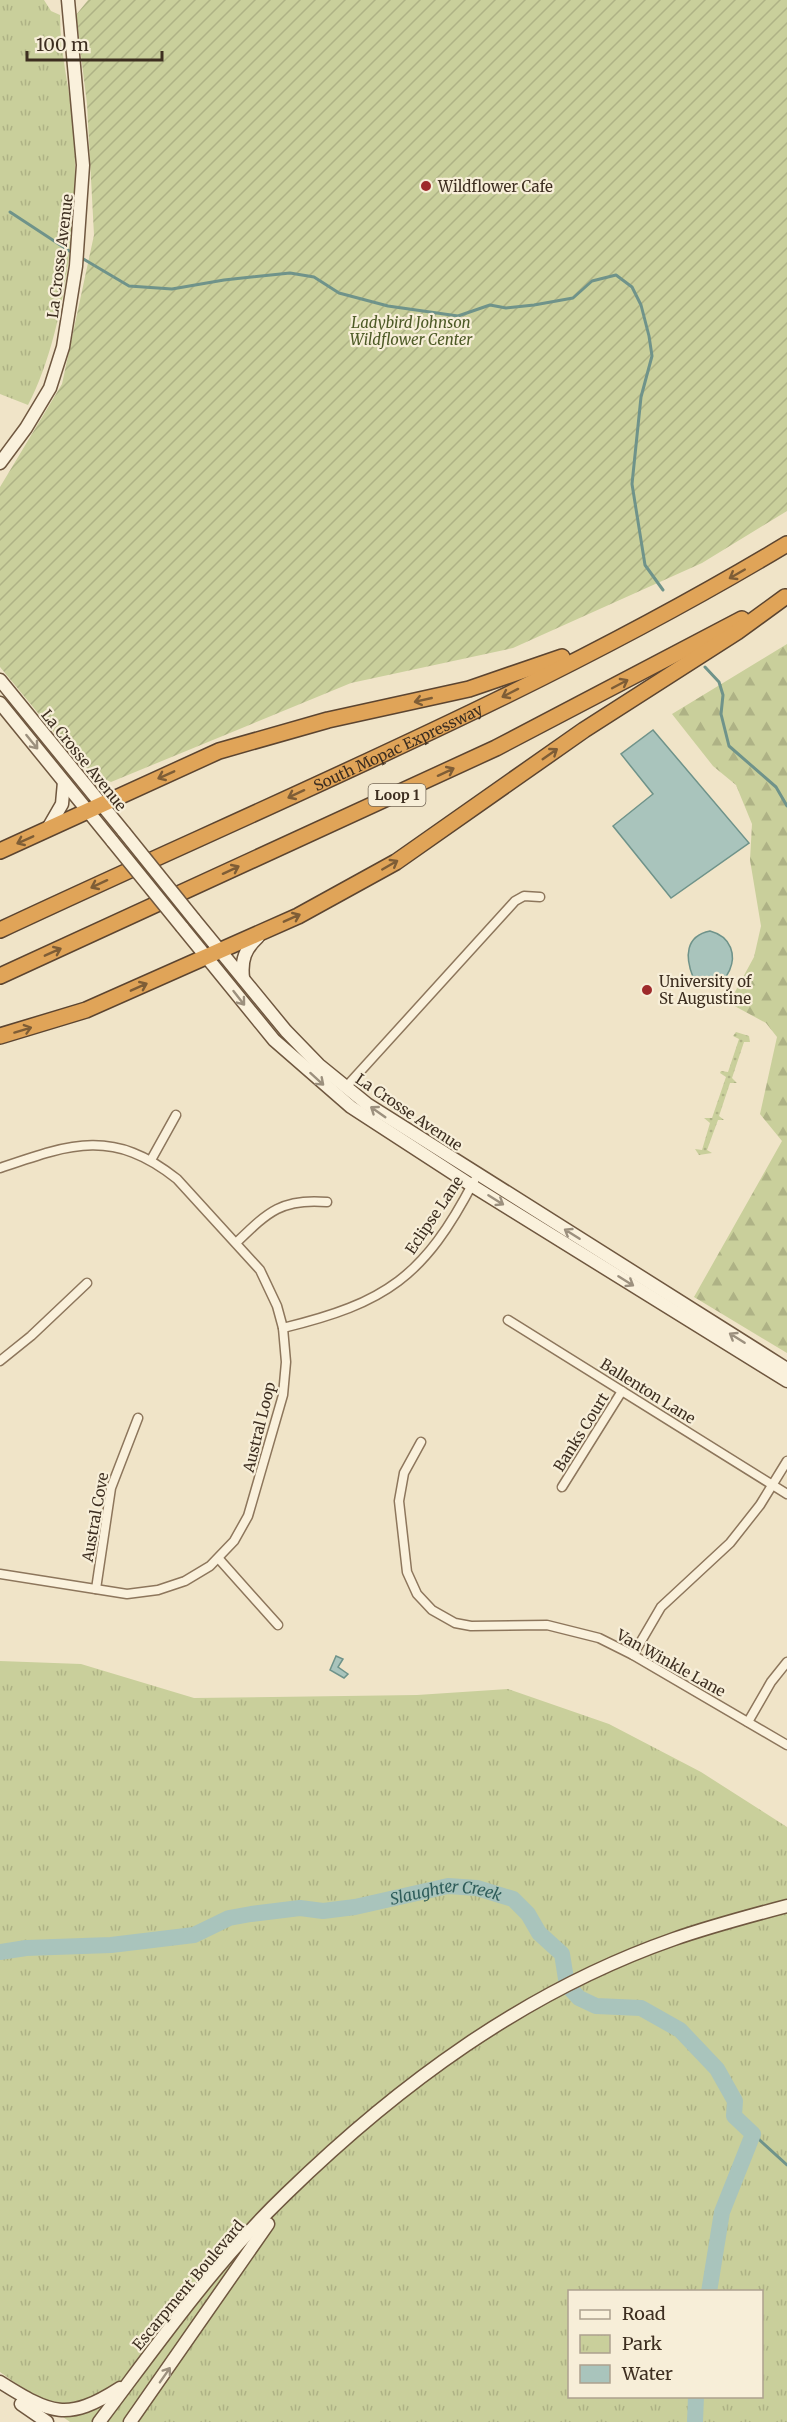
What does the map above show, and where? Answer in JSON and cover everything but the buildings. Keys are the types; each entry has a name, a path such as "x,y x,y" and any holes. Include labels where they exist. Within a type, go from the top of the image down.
{"highway":[{"name":"South Mopac Expressway","path":"0,930 375,759 719,585 787,544"},
{"path":"0,1036 86,1010 297,916 396,862 584,730 737,632 786,596"},
{"name":"Loop 1","path":"0,976 496,748 786,596"},
{"path":"0,851 219,751 328,720 469,689 514,676 618,637"}],"street":[{"name":"La Crosse Avenue","path":"0,463 26,428 50,388 63,347 80,241 83,165 68,0"},
{"name":"La Crosse Avenue","path":"0,680 95,808 113,842 182,927 243,978 286,1031 346,1087 474,1180 787,1381"},
{"name":"La Crosse Avenue","path":"0,703 64,782 124,832 194,919 212,952 274,1040 329,1089 381,1128 474,1180 787,1369"},
{"path":"47,830 61,806 64,782"},
{"path":"346,1087 515,901 524,896 540,897"},
{"path":"243,978 241,964 248,946 266,929"},
{"path":"151,1161 176,1115"},
{"name":"Austral Loop","path":"0,1168 56,1149 79,1145 118,1148 151,1161 177,1179 261,1270 277,1306 283,1328 285,1379 254,1503 242,1530 219,1559 185,1581 158,1590 127,1594 0,1574"},
{"name":"Eclipse Lane","path":"283,1328 351,1310 395,1285 430,1249 474,1180"},
{"path":"237,1242 276,1208 301,1201 327,1202"},
{"path":"0,1362 87,1283"},
{"name":"Ballenton Lane","path":"508,1320 787,1494"},
{"name":"Banks Court","path":"562,1487 622,1391"},
{"name":"Austral Cove","path":"96,1589 111,1488 138,1418"},
{"name":"Van Winkle Lane","path":"421,1442 404,1473 399,1501 407,1572 425,1603 439,1615 464,1625 525,1624 561,1628 599,1638 633,1654 787,1745"},
{"path":"633,1654 668,1599 730,1543 773,1485 787,1461"},
{"path":"219,1559 278,1625"},
{"path":"748,1722 771,1682 787,1662"},
{"name":"Escarpment Boulevard","path":"99,2422 159,2339 224,2262 286,2194 374,2113 415,2080 512,2015 606,1967 672,1939 787,1906"},
{"name":"Escarpment Boulevard","path":"130,2422 257,2238 308,2175"},
{"path":"0,2382 36,2404 70,2412 93,2406 128,2383"},
{"path":"0,2390 47,2422"}],"green space":[{"path":"0,0 44,0 51,11 60,15 74,133 74,199 67,273 52,344 28,405 0,394"},
{"name":"Ladybird Johnson Wildflower Center","path":"88,0 787,0 787,511 702,563 513,648 351,683 111,782 85,770 0,667 0,487 62,384 94,235 87,104 76,15"},
{"path":"787,644 787,1353 694,1297 782,1141 760,1114 777,1037 766,1023 729,1003 754,957 761,926 750,860 752,824 736,785 713,766 672,714"},
{"path":"736,1032 749,1036 750,1042 744,1042 732,1078 737,1083 730,1083 719,1116 724,1120 718,1120 707,1150 712,1153 699,1155 695,1149 702,1150 710,1123 704,1118 712,1118 726,1077 720,1073 721,1071 728,1072 739,1039 733,1036"},
{"path":"0,1661 81,1664 194,1698 417,1695 508,1689 609,1724 701,1772 787,1827 787,2422 70,2422 0,2372"}],"water":[{"path":"653,730 749,843 671,898 613,826 653,794 621,754"},
{"path":"710,931 723,938 731,948 730,970 715,985 704,984 693,977 688,955 689,948 696,937"},
{"path":"336,1656 343,1659 338,1667 348,1674 344,1678 330,1670"}],"waterway":[{"path":"10,212 74,254"},
{"path":"80,257 129,286 172,289 224,280 290,273 314,277 339,293 388,306 458,316 490,305 506,308 573,298 592,281 616,275 632,287 641,305 652,356 641,397 632,484 645,565 663,590"},
{"path":"705,667 719,682 723,695 721,714 729,746 776,787 787,806"},
{"name":"Slaughter Creek","path":"0,1952 26,1948 111,1945 194,1935 229,1918 300,1908 323,1911 355,1907 448,1886 477,1888 513,1899 528,1914 539,1933 562,1954 567,1985 579,1998 596,2006 641,2008 680,2030 717,2069 735,2101 734,2116 753,2134 722,2212 709,2290"},
{"path":"753,2134 787,2165"},
{"name":"Slaughter Creek","path":"695,2422 696,2398"}],"place":[{"name":"Wildflower Cafe","path":"426,186"},
{"name":"University of St Augustine","path":"647,990"}]}
